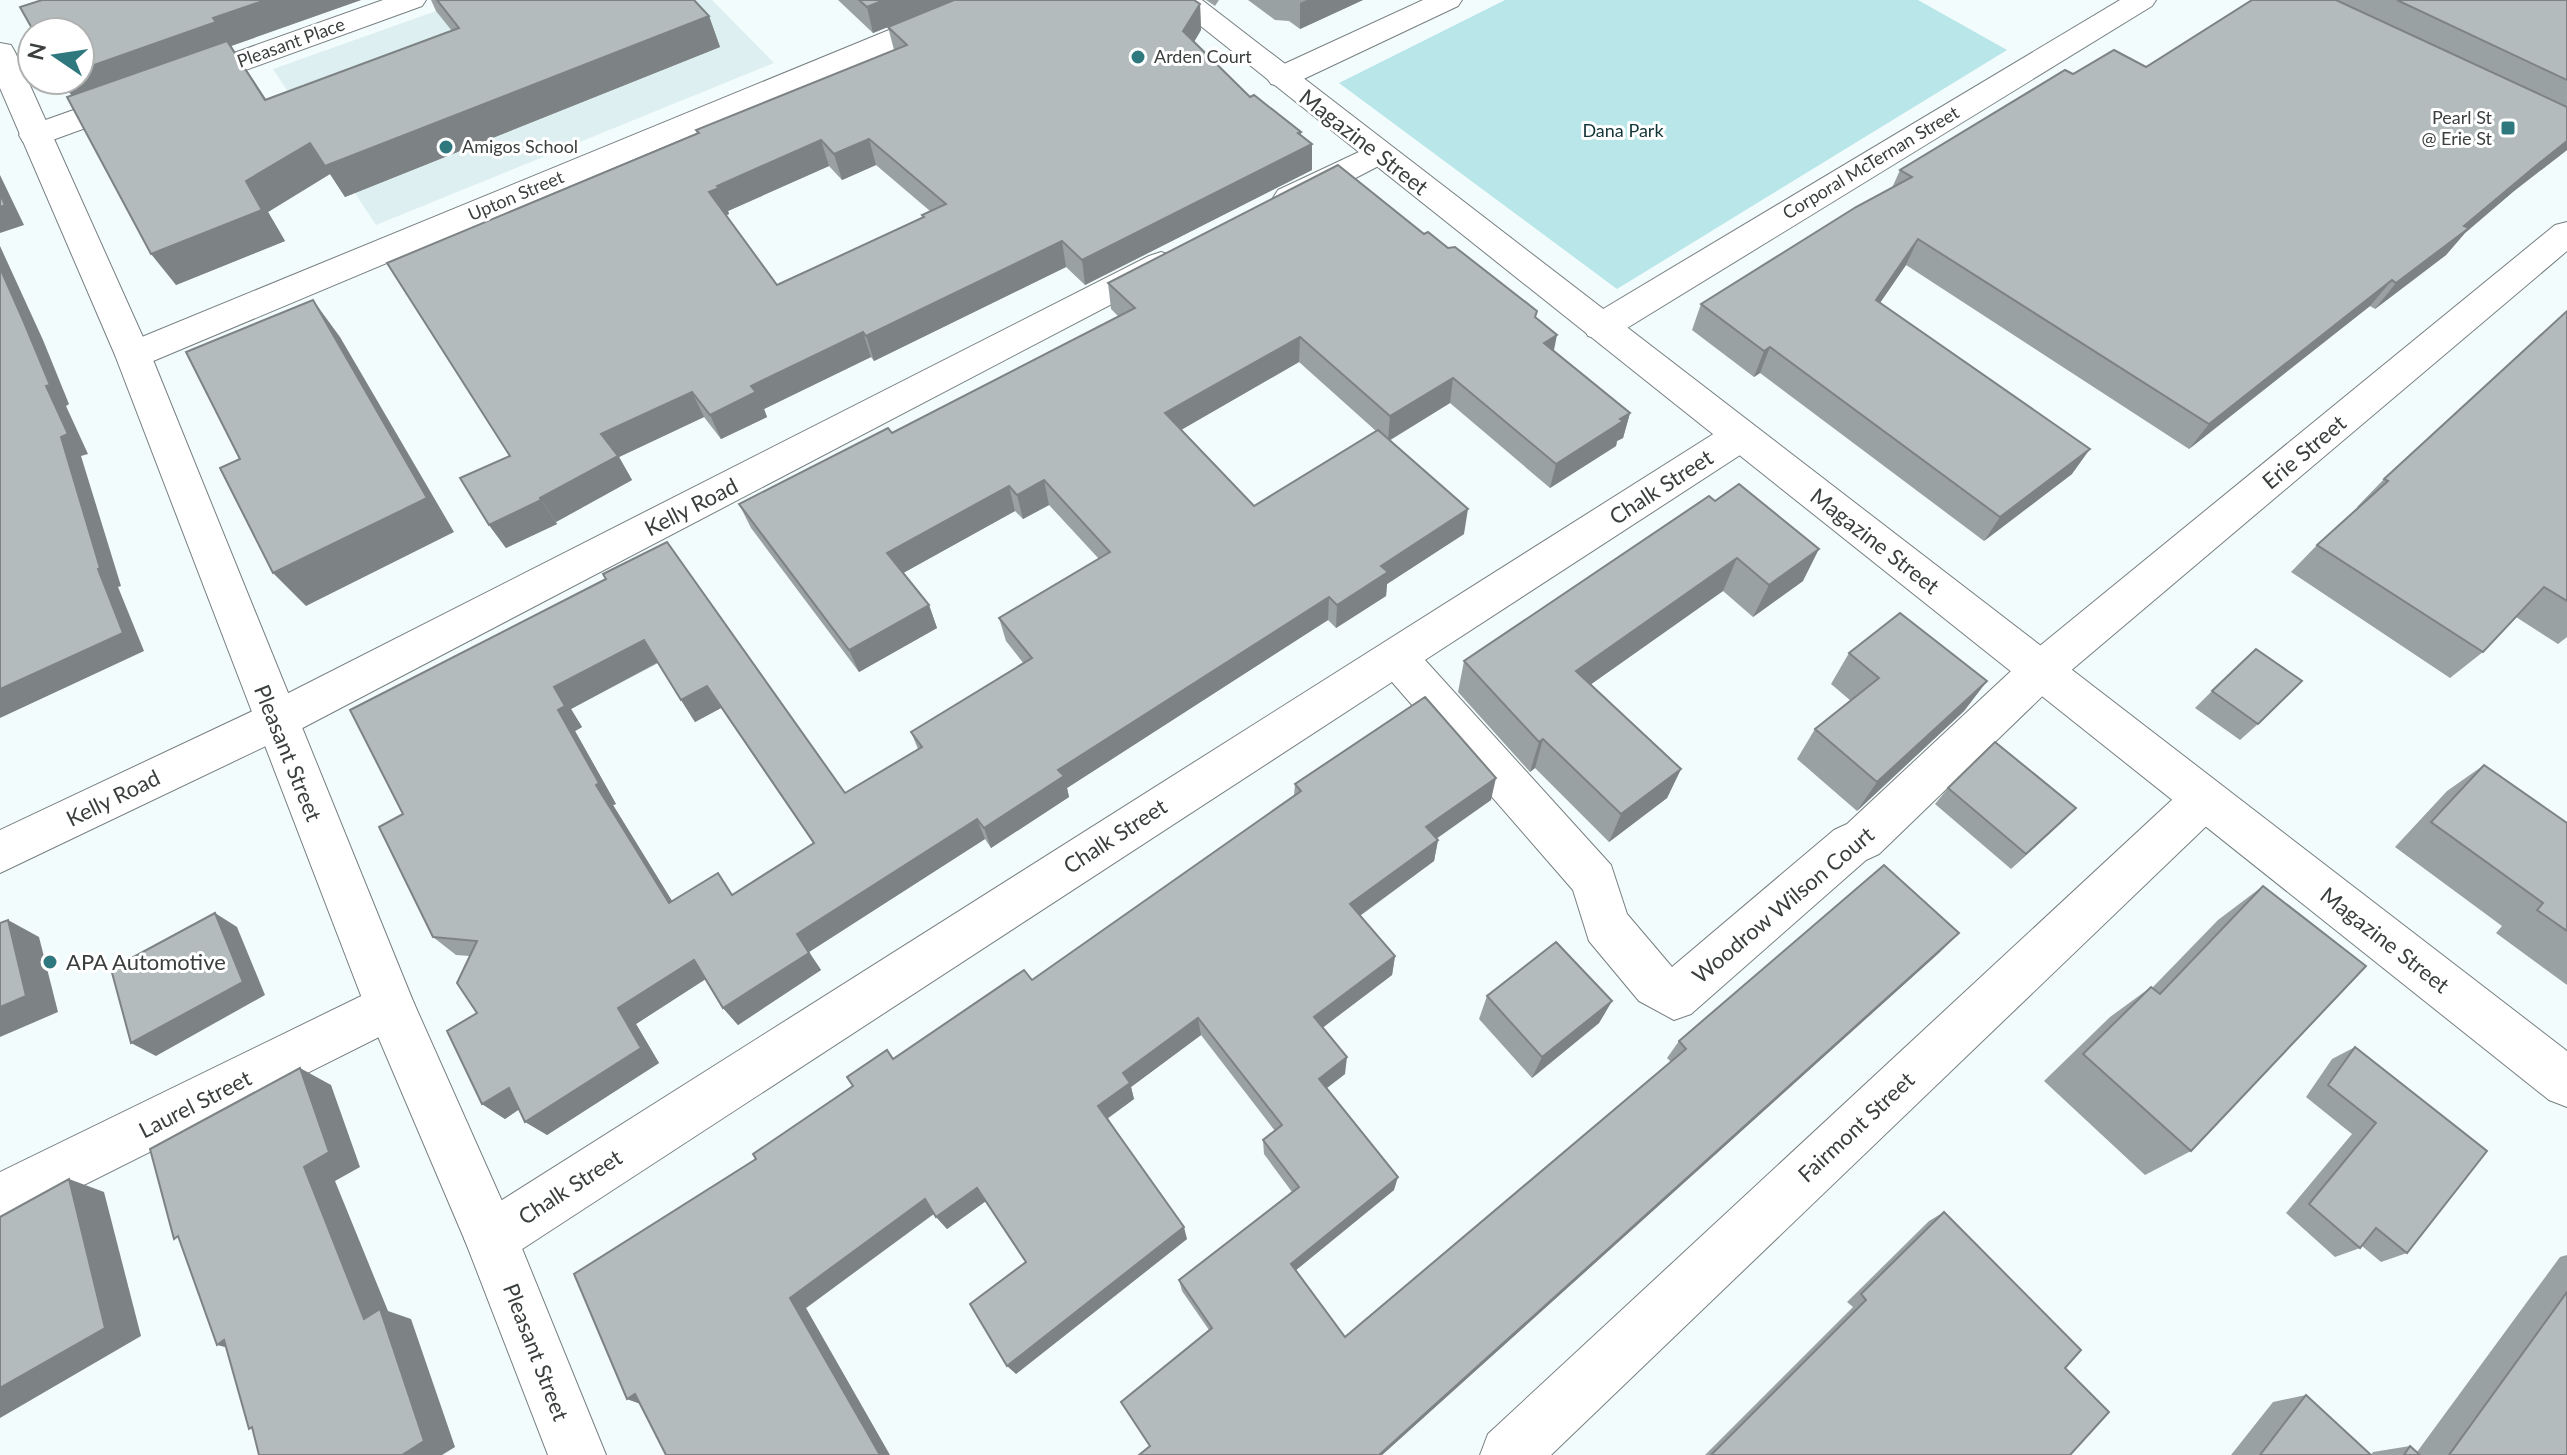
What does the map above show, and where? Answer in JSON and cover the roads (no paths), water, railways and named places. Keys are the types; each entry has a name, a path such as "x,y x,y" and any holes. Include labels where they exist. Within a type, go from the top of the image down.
{"street":[{"name":"Pleasant Place","path":"35,135 411,0"},
{"name":"Upton Street","path":"133,355 988,0"},
{"name":"Magazine Street","path":"1183,0 2567,1082"},
{"path":"1282,77 1447,0"},
{"name":"Corporal McTernan Street","path":"1601,327 2141,0"},
{"name":"Pleasant Street","path":"0,52 133,355 390,1006 491,1238 577,1455"},
{"path":"1258,215 1378,153"},
{"name":"Erie Street","path":"2040,671 2567,233"},
{"name":"Kelly Road","path":"0,852 275,721 1187,251"},
{"name":"Chalk Street","path":"491,1238 1740,436"},
{"name":"Woodrow Wilson Court","path":"1395,656 1594,880 1606,925 1656,985 1674,997 1850,845 1863,839 2040,671"},
{"name":"Fairmont Street","path":"1509,1455 2204,799"},
{"name":"Laurel Street","path":"0,1200 390,1006"}],"place":[{"name":"Arden Court","path":"1138,57"},
{"name":"Pearl St @ Erie St","path":"2508,128"},
{"name":"Amigos School","path":"446,147"},
{"name":"APA Automotive","path":"50,962"}],"park label":[{"name":"Dana Park","path":"1623,131"}]}
